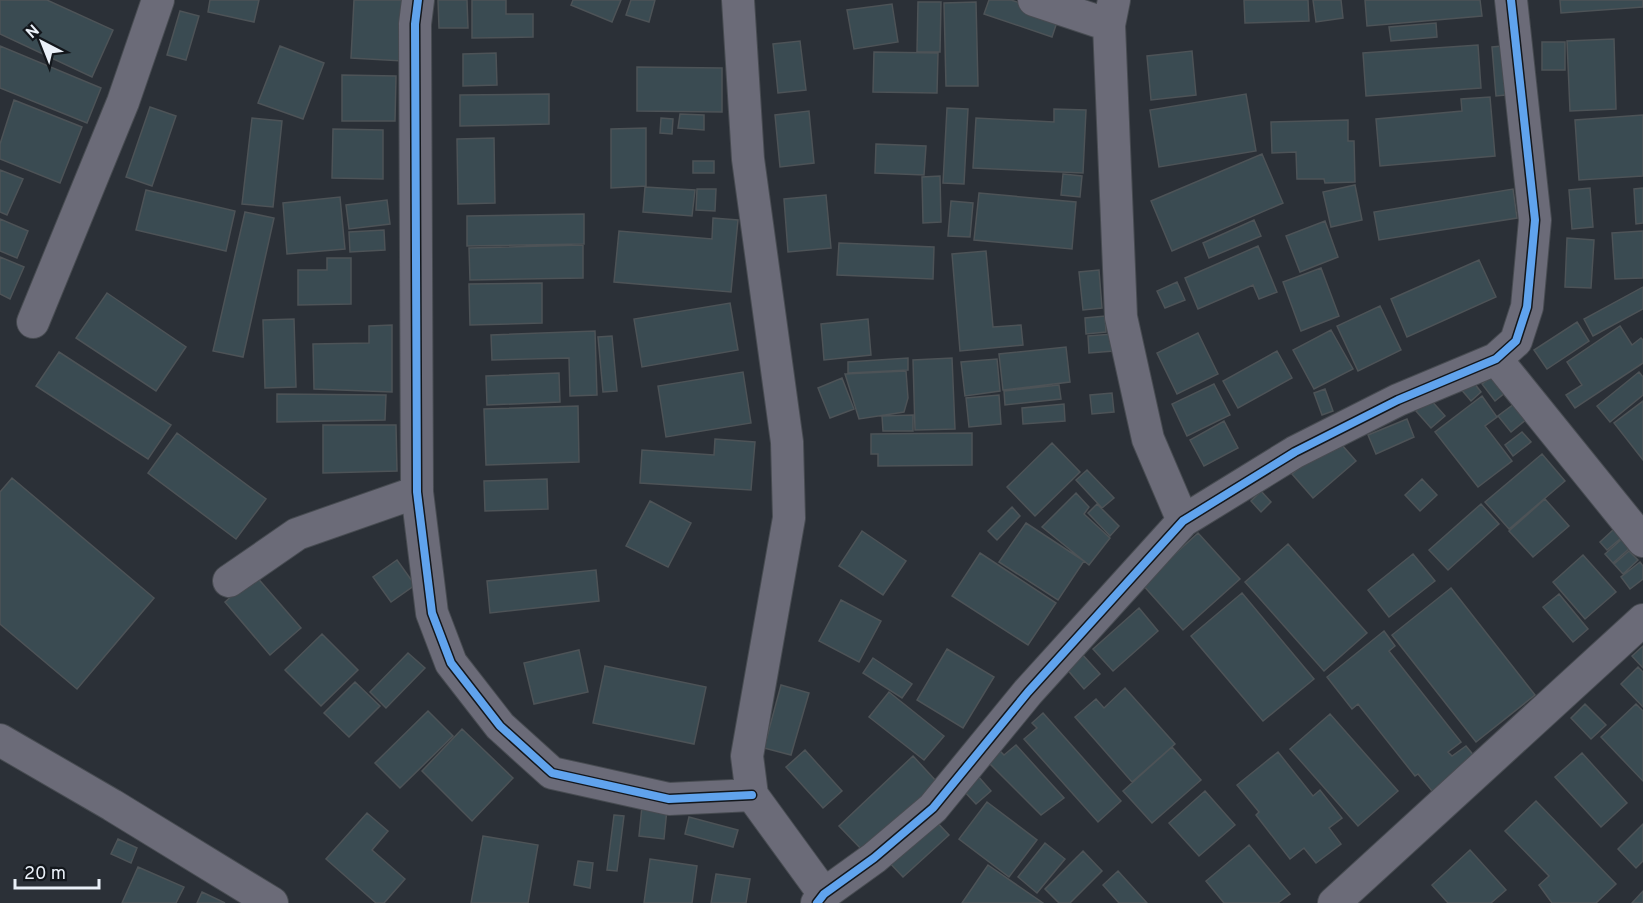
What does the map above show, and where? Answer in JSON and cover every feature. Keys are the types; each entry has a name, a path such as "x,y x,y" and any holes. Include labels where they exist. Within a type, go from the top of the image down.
{"street":[{"path":"33,322 123,102 158,0"},
{"path":"418,0 415,24 417,492 432,613 451,663 500,726 552,773 669,799 752,795"},
{"path":"738,0 748,159 787,442 789,507 747,756 752,795 820,899 874,858 933,807 1028,692 1183,521 1295,452 1398,400 1496,359 1516,341 1527,307 1535,220 1511,0"},
{"path":"1034,0 1111,13 1121,317 1148,439 1183,521"},
{"path":"1496,359 1643,541"},
{"path":"229,581 297,534 417,492"},
{"path":"1334,903 1643,620"},
{"path":"0,740 112,805 272,903"}],"building":[{"path":"0,0 47,0 113,30 92,77 0,34"},
{"path":"210,0 259,0 254,22 208,12"},
{"path":"354,0 406,0 403,61 351,58"},
{"path":"438,0 467,0 468,28 439,28"},
{"path":"472,0 506,0 506,14 533,14 533,37 472,38"},
{"path":"573,0 621,0 612,22 571,5"},
{"path":"631,0 655,0 649,22 626,15"},
{"path":"989,0 1011,0 1059,16 1052,37 984,14"},
{"path":"1244,0 1308,0 1309,21 1245,23"},
{"path":"1313,0 1341,0 1343,18 1316,22"},
{"path":"1365,0 1480,0 1482,16 1367,26"},
{"path":"1560,0 1643,0 1643,7 1561,13"},
{"path":"918,2 941,2 940,52 917,52"},
{"path":"976,2 978,86 946,86 944,3"},
{"path":"892,4 898,42 854,49 847,10"},
{"path":"180,11 199,16 186,60 167,55"},
{"path":"1436,23 1437,37 1391,41 1389,27"},
{"path":"1614,39 1616,109 1570,111 1567,41"},
{"path":"800,41 806,90 778,93 773,44"},
{"path":"1542,42 1565,42 1565,70 1542,70"},
{"path":"1478,45 1481,88 1366,96 1363,53"},
{"path":"1512,45 1516,94 1496,96 1492,47"},
{"path":"0,46 101,88 87,123 0,88"},
{"path":"280,46 324,63 303,119 258,103"},
{"path":"1192,51 1196,95 1151,100 1147,56"},
{"path":"874,52 938,53 937,93 873,92"},
{"path":"496,53 497,85 463,86 463,54"},
{"path":"637,67 722,68 722,112 637,111"},
{"path":"342,75 396,76 395,121 342,121"},
{"path":"549,94 549,124 460,126 460,95"},
{"path":"1246,94 1256,151 1159,167 1150,110"},
{"path":"1490,97 1495,156 1380,166 1376,119 1462,111 1461,99"},
{"path":"14,100 82,127 60,183 0,159 0,144"},
{"path":"150,107 176,116 152,186 126,177"},
{"path":"947,108 968,109 964,184 943,183"},
{"path":"1054,109 1086,110 1083,173 973,168 976,118 1054,122"},
{"path":"809,111 814,163 780,167 775,115"},
{"path":"680,114 704,115 704,130 678,128"},
{"path":"1643,115 1643,176 1579,180 1575,120"},
{"path":"252,118 282,121 273,207 242,204"},
{"path":"661,118 673,119 672,134 660,133"},
{"path":"1348,120 1348,141 1354,141 1355,182 1325,183 1324,179 1297,179 1296,152 1272,153 1271,122"},
{"path":"646,128 646,186 611,188 611,129"},
{"path":"333,129 383,130 383,179 332,178"},
{"path":"494,138 495,203 458,204 457,139"},
{"path":"876,144 926,146 924,175 875,173"},
{"path":"1262,154 1283,203 1172,251 1151,201"},
{"path":"693,161 714,161 714,173 693,173"},
{"path":"0,170 23,179 7,215 0,212"},
{"path":"1063,174 1082,176 1080,197 1061,195"},
{"path":"940,176 941,222 923,223 922,177"},
{"path":"1355,185 1362,220 1331,227 1323,192"},
{"path":"645,187 695,190 692,216 643,212"},
{"path":"1590,188 1593,227 1572,229 1569,190"},
{"path":"1643,188 1643,223 1636,224 1634,189"},
{"path":"697,189 716,189 715,211 696,210"},
{"path":"1513,189 1517,218 1379,240 1374,212"},
{"path":"146,190 235,211 226,251 136,230"},
{"path":"979,193 1076,202 1072,249 974,240"},
{"path":"826,195 831,248 788,252 784,199"},
{"path":"340,197 345,249 287,254 283,203"},
{"path":"387,200 390,224 349,229 346,205"},
{"path":"951,201 973,203 970,237 948,236"},
{"path":"245,212 274,218 243,357 213,351"},
{"path":"584,214 584,244 467,246 467,216"},
{"path":"713,218 738,220 731,292 614,282 619,231 712,239"},
{"path":"0,219 28,231 17,258 0,251"},
{"path":"1254,220 1261,236 1209,258 1203,243"},
{"path":"1325,221 1338,257 1300,272 1286,236"},
{"path":"384,230 385,250 350,252 349,232"},
{"path":"1643,231 1643,278 1615,279 1612,233"},
{"path":"1567,238 1594,240 1591,288 1565,287"},
{"path":"839,243 934,247 933,279 837,275"},
{"path":"583,245 583,278 470,280 469,248"},
{"path":"1258,246 1277,292 1259,299 1253,285 1198,309 1185,278"},
{"path":"986,251 993,327 1021,325 1023,345 960,351 952,254"},
{"path":"0,257 24,267 10,299 0,294"},
{"path":"327,258 351,258 351,304 298,305 298,270 327,270"},
{"path":"1479,260 1496,297 1407,337 1391,299"},
{"path":"1321,268 1339,316 1301,331 1283,282"},
{"path":"1099,270 1102,308 1083,310 1079,272"},
{"path":"1177,282 1185,300 1165,308 1157,291"},
{"path":"542,283 542,323 470,325 469,284"},
{"path":"1643,287 1643,309 1593,336 1584,319"},
{"path":"107,293 186,347 156,391 76,338"},
{"path":"730,303 738,350 642,367 634,319"},
{"path":"1380,306 1401,350 1358,371 1337,326"},
{"path":"1105,316 1106,332 1086,334 1085,318"},
{"path":"294,319 296,387 265,388 263,320"},
{"path":"868,319 871,355 824,360 821,324"},
{"path":"1577,322 1589,341 1547,369 1534,350"},
{"path":"392,325 392,392 314,389 313,344 369,343 369,326"},
{"path":"1620,326 1632,345 1641,338 1643,340 1643,363 1575,408 1566,395 1582,385 1567,362"},
{"path":"1331,330 1353,369 1314,389 1293,350"},
{"path":"595,331 597,395 570,396 569,358 492,360 491,335"},
{"path":"1198,333 1218,374 1177,394 1157,353"},
{"path":"1113,334 1114,351 1089,353 1088,336"},
{"path":"612,336 617,391 603,392 598,337"},
{"path":"1066,347 1070,382 1003,390 999,354"},
{"path":"1277,351 1292,378 1238,408 1223,381"},
{"path":"59,352 171,425 148,459 36,386"},
{"path":"908,358 908,370 848,373 848,362"},
{"path":"952,358 955,429 915,430 913,360"},
{"path":"997,359 1000,391 965,396 961,362"},
{"path":"906,371 908,398 904,412 859,419 845,374"},
{"path":"743,372 751,423 666,437 658,386"},
{"path":"1639,372 1643,377 1643,395 1610,422 1597,406"},
{"path":"559,373 560,402 487,405 486,376"},
{"path":"1494,375 1506,392 1495,401 1482,384"},
{"path":"842,378 854,409 830,418 818,388"},
{"path":"1471,379 1481,392 1471,401 1460,388"},
{"path":"1214,384 1230,415 1187,436 1172,404"},
{"path":"1059,385 1061,399 1005,405 1004,391"},
{"path":"1325,389 1333,411 1322,415 1314,393"},
{"path":"1112,393 1114,412 1092,414 1090,395"},
{"path":"277,394 386,395 385,420 277,422"},
{"path":"999,395 1001,424 969,427 966,398"},
{"path":"1482,396 1497,417 1485,426 1512,461 1478,487 1435,432"},
{"path":"1430,399 1445,416 1431,428 1416,411"},
{"path":"1643,401 1643,460 1614,423"},
{"path":"1064,404 1065,421 1023,424 1022,408"},
{"path":"1514,404 1527,419 1511,432 1498,416"},
{"path":"578,406 579,462 486,465 484,409"},
{"path":"913,415 913,431 883,431 882,416"},
{"path":"1407,419 1414,437 1376,454 1368,435"},
{"path":"1224,421 1238,448 1204,466 1190,440"},
{"path":"323,425 396,425 397,471 323,473"},
{"path":"1522,432 1531,442 1513,456 1505,445"},
{"path":"177,433 266,499 236,539 148,473"},
{"path":"972,433 972,465 878,466 878,454 871,454 871,434"},
{"path":"1335,437 1356,461 1313,498 1292,474"},
{"path":"715,439 755,442 751,490 640,483 642,450 714,455"},
{"path":"1052,443 1080,472 1035,516 1007,487"},
{"path":"1542,454 1565,481 1509,529 1485,502"},
{"path":"1087,470 1114,498 1102,508 1076,480"},
{"path":"12,478 154,598 77,689 0,624 0,492"},
{"path":"547,479 548,509 485,511 484,481"},
{"path":"1422,479 1437,495 1420,511 1405,495"},
{"path":"1261,491 1271,502 1261,512 1251,501"},
{"path":"1076,493 1089,507 1084,514 1110,538 1089,565 1042,527"},
{"path":"1545,499 1569,526 1533,557 1509,531"},
{"path":"650,501 691,523 668,567 626,546"},
{"path":"1097,504 1119,526 1110,536 1088,513"},
{"path":"1481,504 1499,524 1448,570 1429,550"},
{"path":"1012,507 1020,516 997,540 988,531"},
{"path":"1026,523 1084,561 1058,600 999,562"},
{"path":"1614,529 1621,538 1607,550 1600,542"},
{"path":"862,531 906,561 883,595 839,566"},
{"path":"1198,533 1240,579 1183,630 1142,584"},
{"path":"1623,538 1631,547 1613,563 1605,554"},
{"path":"1288,544 1367,633 1324,671 1245,582"},
{"path":"1629,551 1638,560 1623,574 1614,564"},
{"path":"980,553 1056,603 1028,645 952,596"},
{"path":"1413,554 1435,581 1389,617 1368,590"},
{"path":"1583,555 1616,592 1585,619 1553,582"},
{"path":"397,560 415,585 391,602 373,577"},
{"path":"1640,562 1643,566 1643,579 1630,589 1621,577"},
{"path":"596,570 599,601 490,613 487,581"},
{"path":"255,575 301,628 270,655 225,602"},
{"path":"1451,588 1535,695 1476,742 1392,635"},
{"path":"1242,593 1314,679 1263,721 1191,636"},
{"path":"1559,594 1588,629 1573,642 1543,607"},
{"path":"841,600 881,621 859,662 819,641"},
{"path":"1139,608 1158,631 1113,671 1093,649"},
{"path":"1384,631 1395,646 1389,651 1461,742 1448,752 1452,756 1466,746 1475,757 1432,791 1418,774 1415,776 1358,704 1352,709 1327,677"},
{"path":"322,634 358,670 321,706 285,670"},
{"path":"1643,646 1643,668 1632,656"},
{"path":"947,649 994,677 963,728 917,700"},
{"path":"579,650 588,692 534,704 524,663"},
{"path":"408,653 425,668 386,708 370,692"},
{"path":"1081,653 1100,674 1084,689 1065,667"},
{"path":"873,658 912,684 902,698 863,673"},
{"path":"605,666 706,687 694,744 593,723"},
{"path":"1638,667 1643,672 1643,707 1621,684"},
{"path":"355,682 380,706 349,737 324,713"},
{"path":"781,685 809,693 791,755 764,748"},
{"path":"1125,688 1175,744 1132,782 1075,717 1096,699 1104,708"},
{"path":"889,692 944,736 924,760 869,717"},
{"path":"1585,704 1606,725 1591,739 1571,718"},
{"path":"1636,704 1643,711 1643,781 1601,737"},
{"path":"428,711 453,736 400,788 375,763"},
{"path":"1043,713 1121,801 1098,822 1024,739 1037,728 1032,723"},
{"path":"1330,714 1398,791 1358,826 1290,749"},
{"path":"462,729 513,778 472,821 422,771"},
{"path":"1016,745 1064,798 1041,815 987,761 999,750 1004,755"},
{"path":"1172,747 1201,780 1152,823 1123,791"},
{"path":"805,750 842,791 823,808 786,767"},
{"path":"1278,752 1313,796 1320,790 1342,818 1329,828 1341,844 1316,863 1304,848 1290,859 1256,815 1259,812 1237,785"},
{"path":"1582,753 1627,803 1601,827 1555,777"},
{"path":"913,756 937,782 864,852 839,826"},
{"path":"977,775 991,791 976,804 962,789"},
{"path":"1205,791 1235,825 1199,856 1169,823"},
{"path":"1536,801 1616,884 1596,903 1552,903 1539,885 1549,876 1505,831"},
{"path":"987,802 1037,840 1009,877 959,839"},
{"path":"642,806 667,809 664,839 639,836"},
{"path":"367,813 388,831 372,850 405,879 384,903 376,903 326,859"},
{"path":"614,815 624,816 617,871 607,870"},
{"path":"689,817 738,830 733,847 685,834"},
{"path":"933,818 949,835 903,877 886,859"},
{"path":"1643,824 1643,861 1636,868 1618,849"},
{"path":"483,836 538,845 528,903 471,903"},
{"path":"118,839 137,848 131,863 111,854"},
{"path":"1045,843 1065,859 1037,893 1018,877"},
{"path":"1249,845 1290,894 1278,903 1224,903 1206,881"},
{"path":"1470,850 1506,890 1491,903 1448,903 1432,885"},
{"path":"1083,851 1102,871 1070,903 1059,903 1045,889"},
{"path":"650,859 697,866 692,903 644,903"},
{"path":"578,861 593,863 590,888 574,885"},
{"path":"988,865 1043,903 962,903"},
{"path":"138,867 184,887 176,903 122,903"},
{"path":"1118,871 1147,903 1119,903 1103,885"},
{"path":"716,874 750,879 746,903 711,903"},
{"path":"1643,891 1643,903 1632,903"},
{"path":"202,892 225,903 197,903"}],"cycle path":[{"path":"418,0 415,24 417,492 432,613 451,663 500,726 552,773 669,799 752,795"},
{"path":"817,903 824,894 874,858 933,808 1028,692 1183,521 1295,452 1398,400 1496,359 1516,341 1527,307 1535,220 1511,0"}]}
